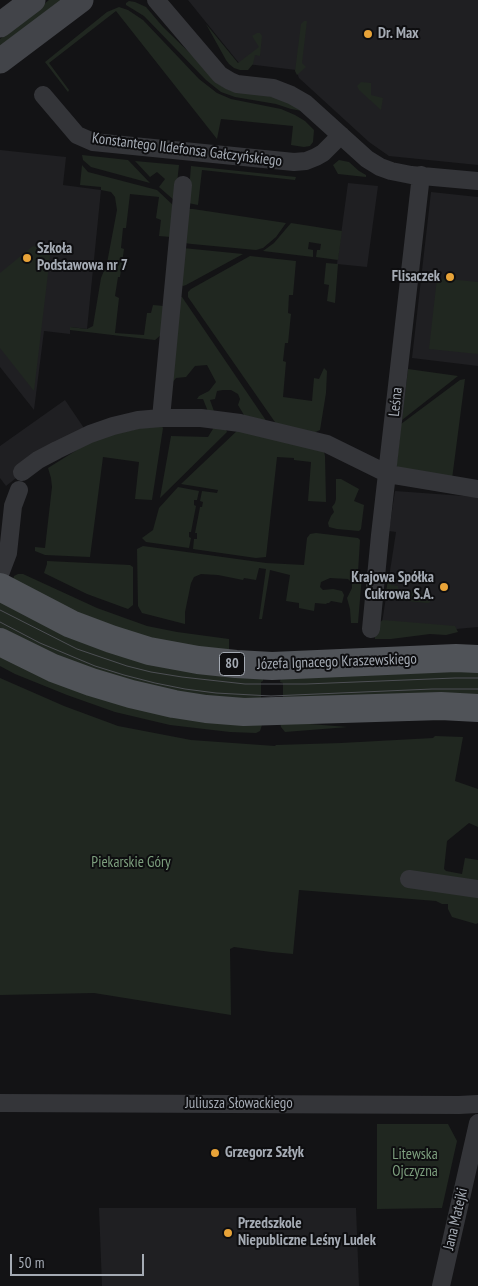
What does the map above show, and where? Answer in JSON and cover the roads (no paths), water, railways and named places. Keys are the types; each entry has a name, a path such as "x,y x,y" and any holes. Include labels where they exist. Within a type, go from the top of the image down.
{"main road":[{"path":"0,25 33,0"},
{"path":"0,61 81,0"},
{"name":"Józefa Ignacego Kraszewskiego","path":"0,586 71,624 111,639 149,651 198,660 272,666 456,658 478,659"},
{"path":"0,642 53,668 91,682 131,694 206,709 253,712 441,706 478,708"}],"street":[{"path":"156,0 220,75 237,84 268,87 282,91 305,103 367,159 380,167 398,173 478,181"},
{"name":"Konstantego Ildefonsa Gałczyńskiego","path":"43,95 76,135 93,142 294,162 306,161 323,153 341,135"},
{"name":"Leśna","path":"371,629 421,175"},
{"path":"161,418 183,185"},
{"path":"22,472 38,460 57,450 112,426 138,420 201,418 240,423 327,444 388,474 478,489"},
{"path":"0,574 8,553 13,506 19,490"},
{"path":"409,879 478,889"},
{"name":"Juliusza Słowackiego","path":"0,1103 478,1104"},
{"name":"Jana Matejki","path":"441,1286 478,1123"}],"tram line":[{"path":"0,610 77,649 127,666 182,677 245,684 306,684 478,678"},
{"path":"0,622 40,643 95,666 155,683 185,689 271,696 432,689 478,689"}],"place":[{"name":"Dr. Max","path":"368,34"},
{"name":"Szkoła Podstawowa nr 7","path":"27,258"},
{"name":"Flisaczek","path":"450,277"},
{"name":"Krajowa Spółka Cukrowa S.A.","path":"444,587"},
{"name":"Grzegorz Szłyk","path":"215,1153"},
{"name":"Przedszkole Niepubliczne Leśny Ludek","path":"228,1233"}],"park label":[{"name":"Piekarskie Góry","path":"131,863"},
{"name":"Litewska Ojczyzna","path":"415,1164"}]}
